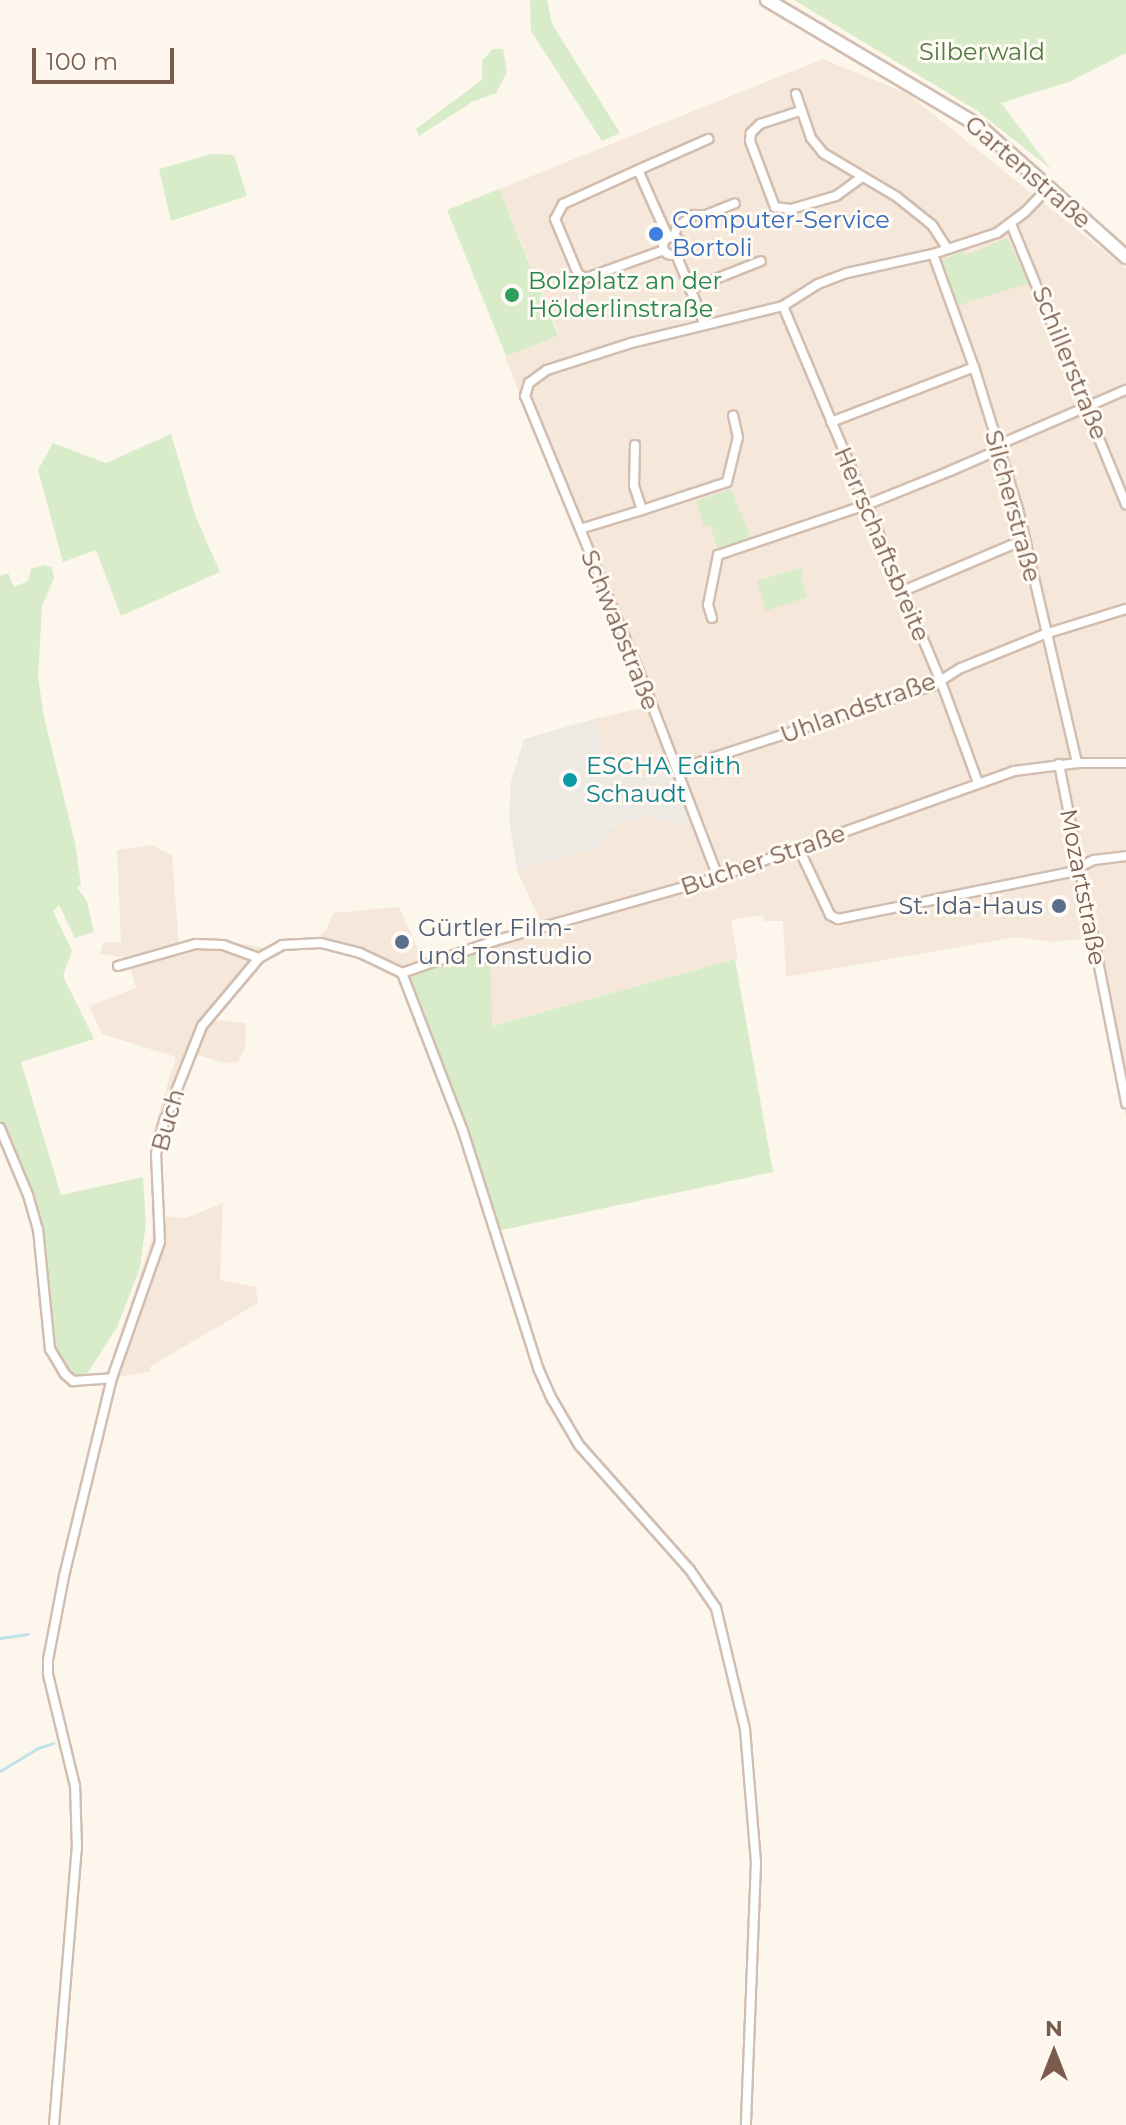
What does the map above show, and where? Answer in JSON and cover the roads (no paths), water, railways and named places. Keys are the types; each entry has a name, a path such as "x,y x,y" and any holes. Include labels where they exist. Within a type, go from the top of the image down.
{"main road":[{"name":"Gartenstraße","path":"767,0 979,126 1126,257"}],"street":[{"path":"796,94 811,138 823,153 897,197 932,225 947,248"},
{"path":"800,111 760,124 751,135 750,141 775,207 791,209 836,196 861,178"},
{"path":"708,139 563,204 555,219 578,274 586,278 664,250 676,254 705,325 783,306 818,284 847,273 933,254 997,233 1011,224 1048,188"},
{"path":"638,170 671,237 682,245 676,254"},
{"path":"664,250 677,227 694,215 706,215 735,203"},
{"name":"Schillerstraße","path":"1011,224 1088,405 1126,504"},
{"name":"Silcherstraße","path":"933,254 974,367 998,445 1077,763"},
{"path":"690,289 761,261"},
{"name":"Herrschaftsbreite","path":"783,306 940,679 978,783"},
{"name":"Schwabstraße","path":"705,325 631,343 547,370 529,383 525,396 678,769 718,877"},
{"path":"831,422 974,367"},
{"path":"712,618 708,605 718,555 866,505 994,452 998,445 1126,390"},
{"path":"580,529 727,482 738,437 733,416"},
{"path":"635,445 634,486 642,510"},
{"path":"903,591 1023,540"},
{"name":"Uhlandstraße","path":"678,769 932,686 940,679 1045,634 1126,609"},
{"name":"Bucher Straße","path":"402,973 494,941 718,877 1014,771 1059,764 1126,763"},
{"name":"Mozartstraße","path":"1059,764 1126,1103"},
{"path":"799,849 830,915 838,919 1080,868 1094,860 1126,856"},
{"name":"Buch","path":"54,2125 77,1848 75,1786 48,1674 48,1660 64,1576 112,1378 160,1242 155,1176 156,1154 164,1122 202,1026 259,958 282,945 321,943 360,953 402,973"},
{"path":"118,966 196,944 223,945 259,958"},
{"path":"402,973 463,1131 538,1368 562,1419 599,1469 690,1570 716,1608 745,1729 756,1862 746,2125"},
{"path":"0,1128 28,1195 38,1229 50,1349 65,1374 73,1381 112,1378"}],"waterway":[{"path":"0,1638 28,1634"},
{"path":"0,1771 38,1748 53,1743"}],"place":[{"name":"Computer-Service Bortoli","path":"656,234"},
{"name":"Bolzplatz an der Hölderlinstraße","path":"512,295"},
{"name":"ESCHA Edith Schaudt","path":"570,780"},
{"name":"St. Ida-Haus","path":"1059,906"},
{"name":"Gürtler Film- und Tonstudio","path":"402,942"}],"park label":[{"name":"Silberwald","path":"982,52"}]}
